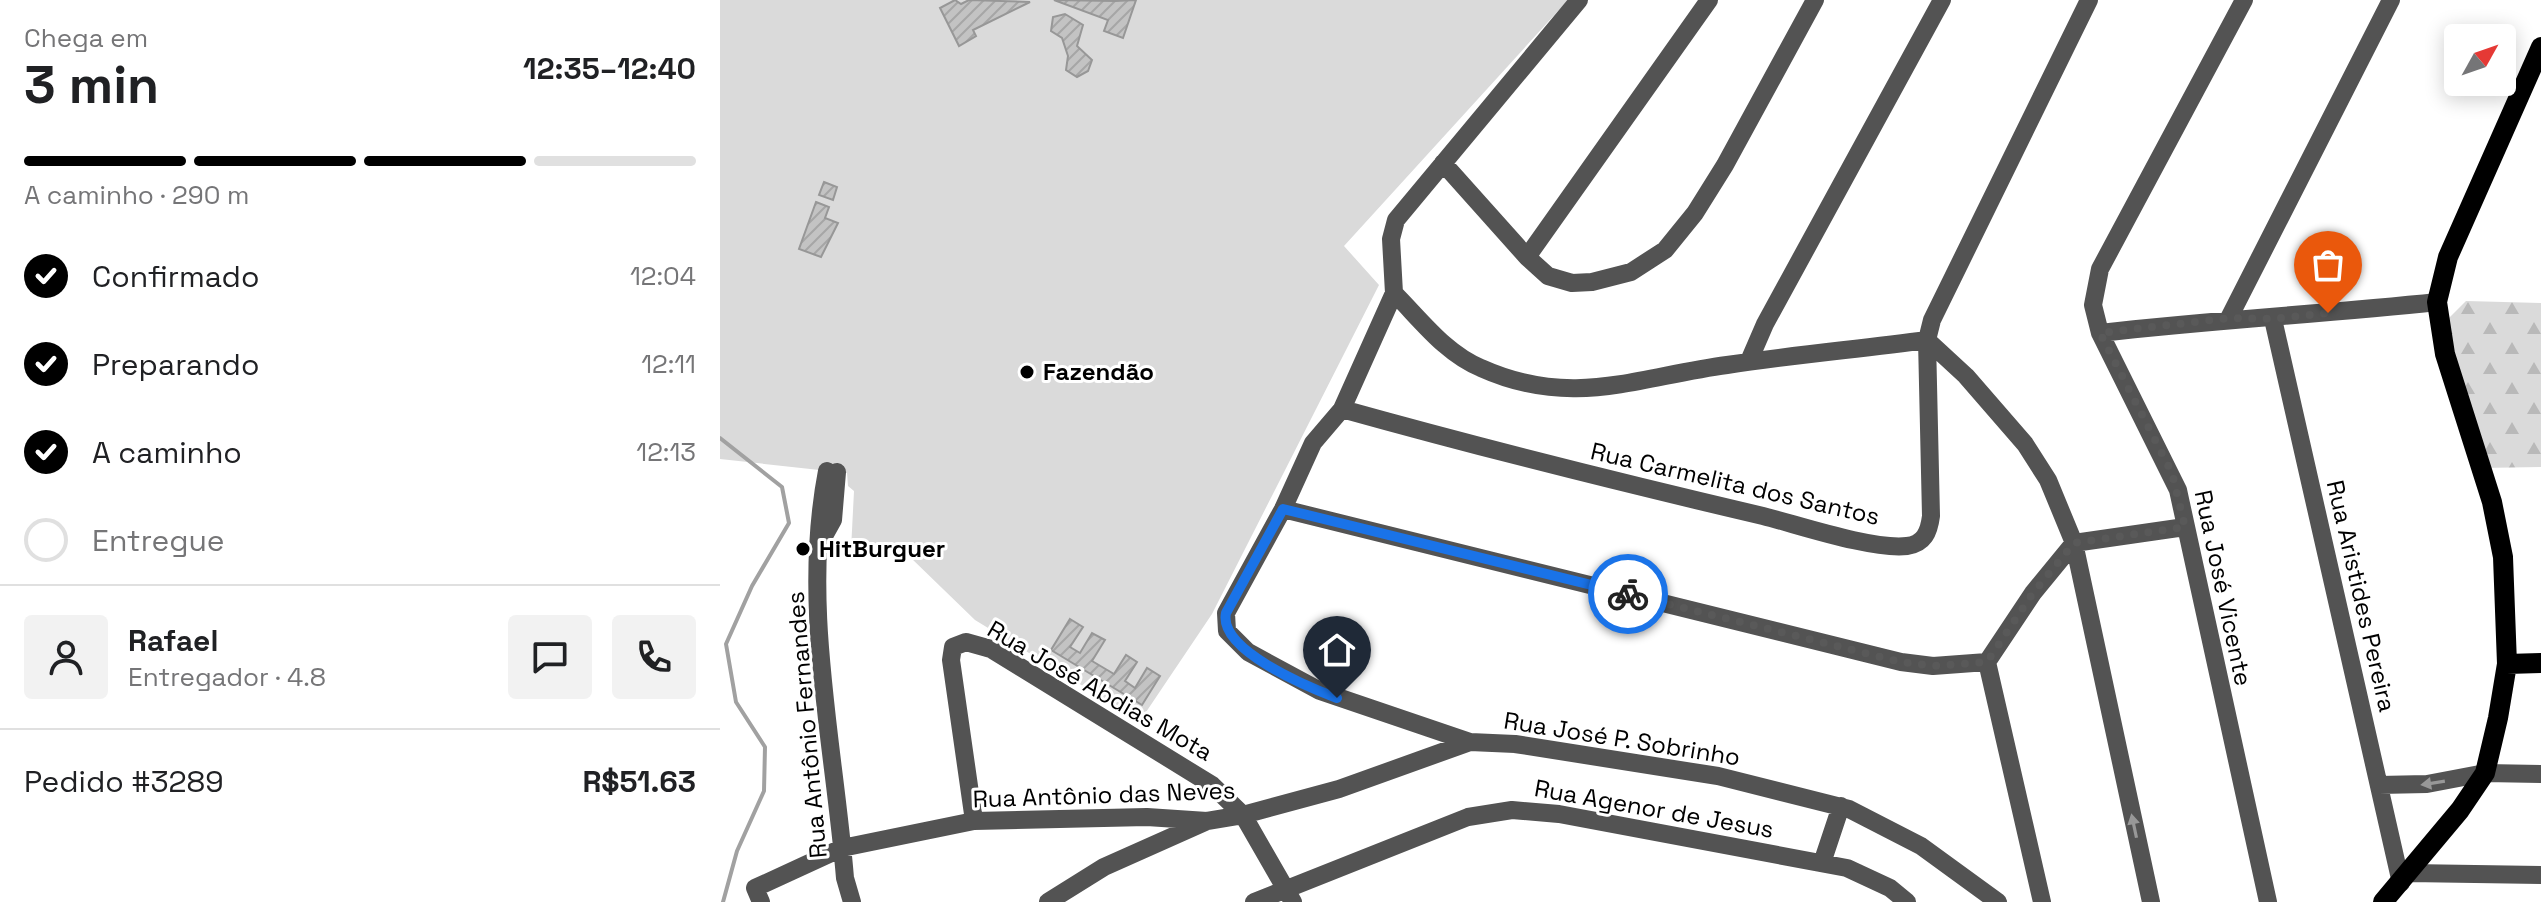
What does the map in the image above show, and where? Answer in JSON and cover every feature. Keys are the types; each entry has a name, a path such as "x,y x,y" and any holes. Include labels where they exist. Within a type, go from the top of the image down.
{"main road":[{"path":"2383,902 2485,773 2507,664 2505,582 2499,530 2445,354 2437,302 2448,257 2541,47"},
{"path":"2507,664 2541,663"}],"street":[{"path":"1579,0 1392,228 1394,293 1342,409 1317,436 1283,509 1901,662 1933,666 1987,662"},
{"path":"1527,257 1709,0"},
{"path":"1443,163 1527,257 1559,280 1592,282 1631,272 1665,250 1695,213 1725,165 1815,0"},
{"path":"1749,361 1765,324 1942,0"},
{"name":"Rua Carmelita dos Santos","path":"1342,409 1521,459 1837,534 1906,546 1925,536 1931,516 1927,340 1937,303 2089,0"},
{"name":"Rua José Vicente","path":"2244,0 2100,269 2093,305 2100,333 2172,473 2268,902"},
{"path":"2229,318 2391,0"},
{"path":"1394,293 1456,355 1481,368 1544,386 1579,389 1630,385 1749,361 1927,340 1966,376 2025,444 2048,480 2074,543 2151,902"},
{"path":"2100,333 2229,318 2273,319 2437,302"},
{"name":"Rua Aristides Pereira","path":"2273,319 2379,785 2405,878"},
{"name":"Rua Antônio Fernandes","path":"831,479 832,526 818,542 820,646 842,848 852,902"},
{"name":"Rua José P. Sobrinho","path":"1283,509 1226,613 1225,625 1231,638 1271,666 1320,691 1470,742 1515,744 1703,773 1841,806 1921,846 1998,902"},
{"path":"2042,902 1987,662 2033,593 2074,543 2185,527"},
{"name":"Rua José Abdias Mota","path":"974,821 951,660 953,647 966,642 991,649 1165,753 1212,785 1243,815"},
{"name":"Rua Antônio das Neves","path":"761,902 755,888 842,848 974,821 1147,817 1207,821 1243,815 1327,793 1470,742"},
{"path":"2379,785 2427,784 2485,773 2541,774"},
{"path":"1822,863 1841,806"},
{"name":"Rua Agenor de Jesus","path":"1254,902 1289,895 1445,825 1512,810 1559,814 1822,863 1868,876 1907,902"},
{"path":"1243,815 1289,895"},
{"path":"1048,902 1104,867 1207,821"},
{"path":"2405,878 2541,875"}],"green space":[{"name":"Fazendão","path":"720,0 1568,0 1344,246 1379,285 1212,614 1140,721 975,620 911,558 851,550 854,491 848,486 847,473 720,459"},
{"path":"2466,301 2541,303 2541,467 2480,468 2439,328"}],"building":[{"path":"955,0 961,4 969,0 1030,2 973,30 976,36 959,46 940,8"},
{"path":"1054,0 1136,0 1123,38 1104,31 1108,20"},
{"path":"1065,14 1083,25 1077,46 1092,60 1088,71 1077,77 1066,70 1068,56 1062,38 1051,31 1053,17"},
{"path":"824,182 837,187 833,200 819,195"},
{"path":"816,202 829,207 825,218 838,223 821,257 799,249"},
{"path":"1070,619 1083,627 1070,647 1080,653 1092,633 1105,640 1092,661 1114,674 1126,655 1137,662 1125,681 1135,688 1147,668 1160,676 1142,705 1051,650"}],"waterway":[{"path":"720,438 782,487 789,523 752,586 726,644 736,702 765,747 764,791 737,851 723,902"}],"way so far":[{"path":"1628,594 1901,662 1933,666 1987,662 2033,593 2074,543 2185,527 2172,473 2100,333 2229,318 2273,319 2328,313"}],"place":[{"name":"Fazendão","path":"1027,372"},
{"name":"HitBurguer","path":"803,549"}],"route":[{"path":"1337,698 1271,666 1236,644 1225,625 1226,613 1283,509 1628,594"}]}
